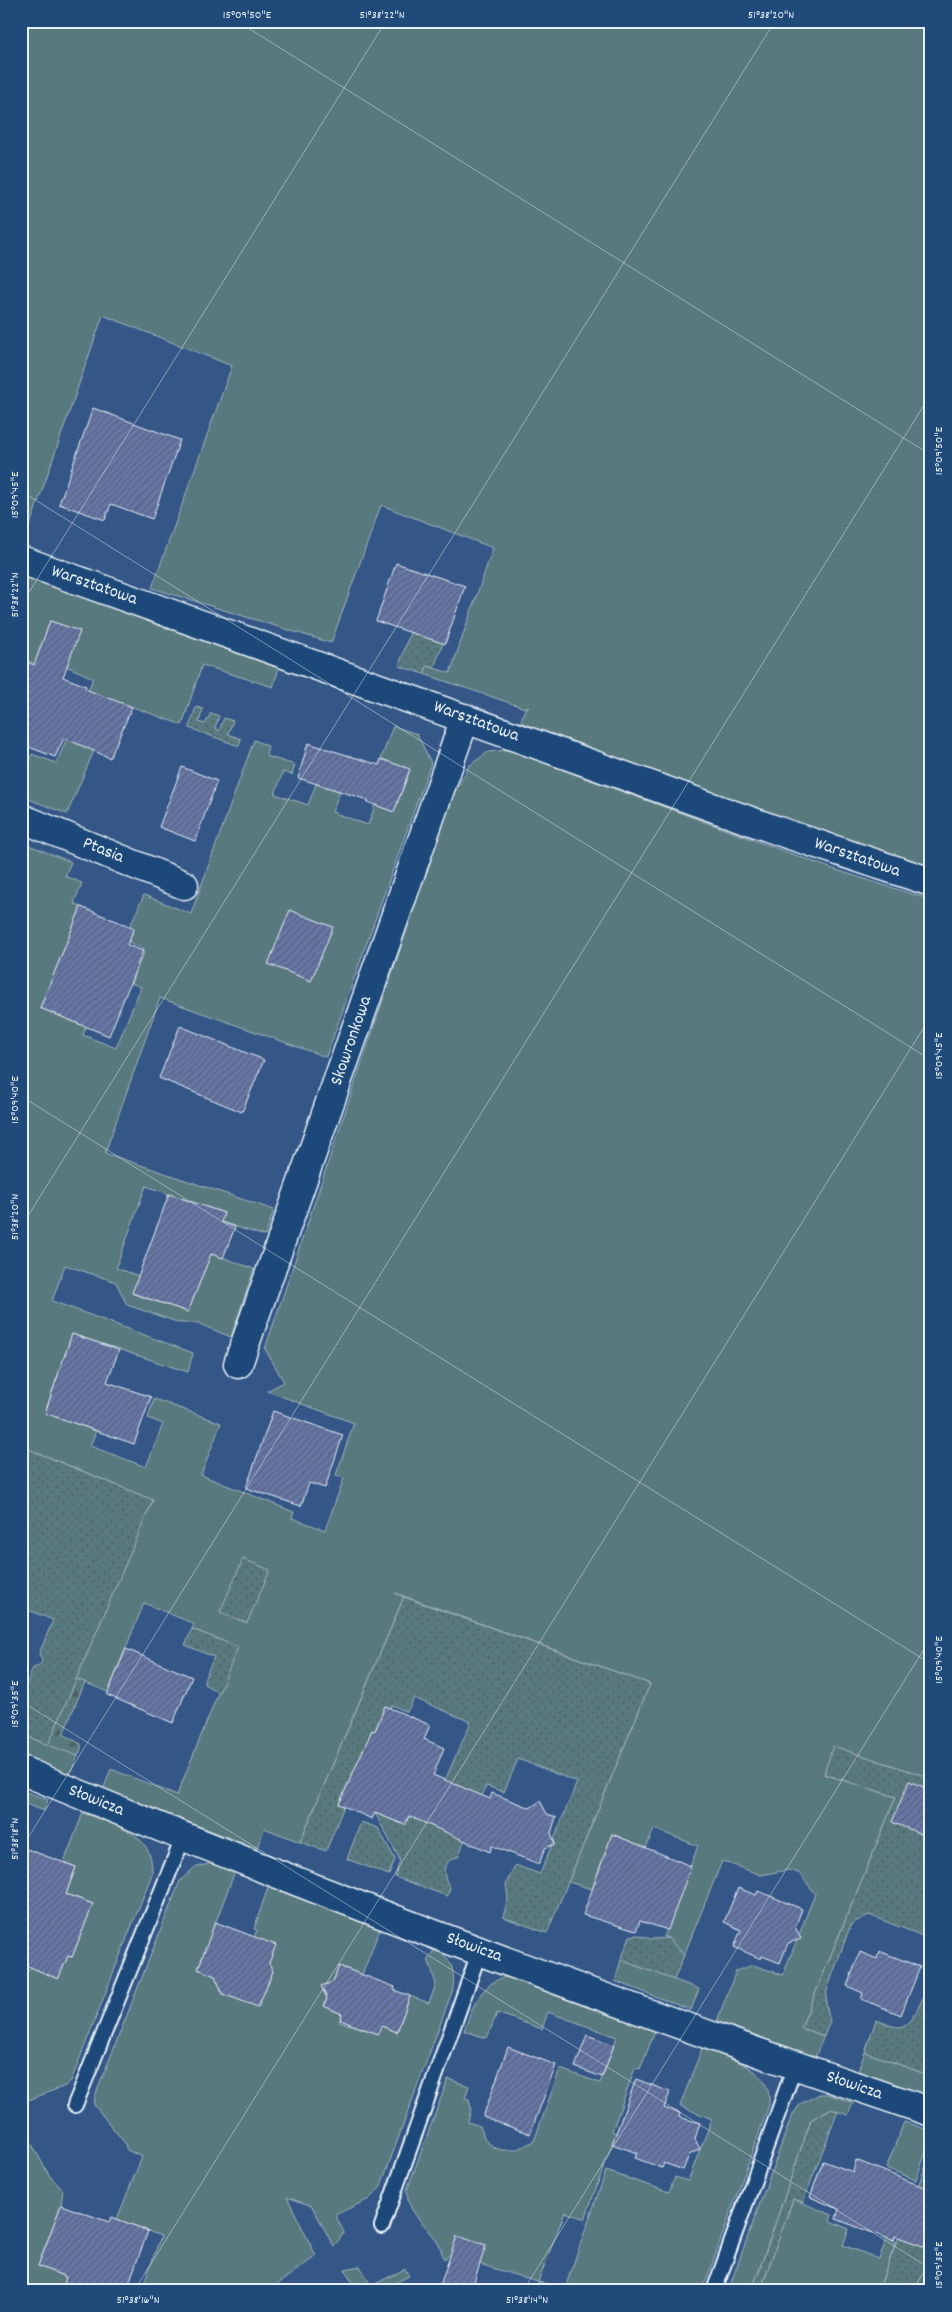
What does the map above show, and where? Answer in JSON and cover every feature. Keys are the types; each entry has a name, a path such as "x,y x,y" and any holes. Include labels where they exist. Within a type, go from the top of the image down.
{"street":[{"name":"Warsztatowa","path":"21,560 787,834 931,882"},
{"name":"Skowronkowa","path":"238,1364 464,718"},
{"name":"Ptasia","path":"21,818 184,885"},
{"name":"Słowicza","path":"21,1770 183,1838 480,1950 795,2066 931,2112"}],"lane":[{"path":"75,2105 183,1838"},
{"path":"382,2226 480,1950"},
{"path":"714,2291 795,2066"}],"green space":[{"path":"21,21 931,21 931,869 520,724 525,709 529,706 525,708 424,674 427,666 450,673 493,548 381,505 331,643 152,588 232,366 103,315 23,545 21,545"},
{"path":"21,576 237,648 271,662 279,668 273,687 202,665 182,725 122,703 82,706 93,678 64,665 60,674 21,658"},
{"path":"410,632 443,643 434,668 427,666 424,674 399,666"},
{"path":"196,707 203,709 199,722 205,724 211,713 219,716 215,728 219,731 224,718 233,721 228,734 241,739 239,746 189,728"},
{"path":"80,709 107,720 67,814 21,796 21,780 32,754 56,763"},
{"path":"393,726 417,734 431,763 326,1057 160,998 105,1153 274,1210 265,1236 221,1222 224,1213 146,1186 116,1268 139,1276 133,1294 188,1312 211,1253 254,1269 231,1337 197,1323 180,1323 127,1305 116,1282 65,1265 52,1301 193,1353 188,1372 72,1334 45,1413 96,1431 90,1446 146,1467 163,1424 148,1418 154,1399 221,1423 201,1475 294,1512 292,1518 325,1530 344,1478 336,1475 354,1423 267,1391 284,1382 265,1349 451,799 469,766 488,752 509,750 833,869 931,900 931,1778 833,1747 824,1774 896,1797 801,2028 824,2036 815,2057 717,2021 736,1971 753,1965 783,1975 815,1894 800,1874 788,1870 761,1875 722,1861 684,1955 668,1938 664,1937 698,1846 654,1829 646,1848 612,1834 592,1889 568,1882 650,1684 395,1593 404,1597 300,1842 264,1828 257,1848 103,1790 111,1769 177,1795 237,1647 192,1629 194,1624 144,1603 108,1692 76,1679 153,1500 21,1446 21,842 71,862 65,876 82,883 74,903 81,907 40,1008 86,1027 83,1035 116,1048 141,987 131,983 145,950 129,942 134,928 130,926 144,895 191,914 254,740 268,746 266,756 295,765 292,775 283,772 275,794 308,805 316,784 340,791 332,812 368,825 375,805 394,812 410,770 381,759"},
{"path":"28,1449 153,1500 48,1745 21,1734 21,1681 27,1683 33,1668 39,1666 42,1661 39,1654 53,1620 21,1607 21,1466"},
{"path":"243,1559 270,1570 247,1623 220,1612"},
{"path":"404,1597 650,1684 547,1933 503,1917 508,1899 506,1884 515,1865 540,1874 577,1782 518,1759 504,1792 486,1786 458,1857 452,1859 446,1865 445,1878 450,1888 447,1896 395,1877 400,1860 375,1813 405,1825 409,1816 426,1823 471,1722 414,1698 407,1712 392,1705 390,1708 385,1706 375,1731 372,1730 357,1773 353,1772 339,1804 344,1806 326,1851 300,1842"},
{"path":"192,1629 238,1647 219,1693 204,1684 214,1657 185,1645"},
{"path":"76,1679 85,1682 63,1734 81,1744 78,1756 48,1745"},
{"path":"21,1734 78,1756 69,1776 21,1756"},
{"path":"833,1746 931,1778 931,1960 925,1951 928,1938 869,1915 851,1924 827,1990 826,2004 830,2022 824,2036 801,2028 896,1797 824,1774"},
{"path":"21,1790 48,1800 44,1811 21,1802"},
{"path":"83,1813 130,1832 139,1839 147,1848 151,1860 152,1874 71,2081 65,2086 21,2103 21,1968 28,1971 31,1967 58,1979 68,1956 72,1957 93,1904 66,1894 76,1867 64,1862"},
{"path":"361,1822 378,1828 395,1859 389,1875 347,1859"},
{"path":"208,1864 219,1864 235,1871 198,1969 215,1976 223,1994 258,2006 273,1971 254,1937 257,1930 254,1929 269,1884 381,1926 362,1975 339,1966 333,1982 326,1984 324,1992 327,1998 324,2006 342,2014 339,2022 378,2033 381,2026 397,2032 410,1996 429,2003 436,1984 428,1959 435,1949 445,1956 453,1971 453,1989 380,2188 369,2199 335,2215 344,2232 334,2247 312,2206 287,2197 316,2256 274,2287 277,2291 141,2291 161,2236 117,2219 142,2157 127,2150 124,2142 94,2105 95,2096 180,1881 194,1868"},
{"path":"637,1935 651,1939 668,1938 684,1955 674,1980 621,1960 630,1936"},
{"path":"621,1960 699,1989 691,2010 615,1981"},
{"path":"506,1977 515,1978 656,2029 640,2069 635,2068 612,2131 616,2133 585,2219 565,2212 538,2282 450,2255 444,2259 432,2234 413,2212 407,2190 448,2079 469,2086 465,2098 469,2099 471,2108 468,2122 480,2126 485,2140 495,2148 502,2150 516,2150 534,2141 560,2069 600,2083 617,2037 548,2012 542,2029 497,2013 487,2038 464,2031 474,2006 483,1991 497,1980"},
{"path":"931,1978 931,2076 865,2052 876,2020 896,2027 904,2025 919,2007"},
{"path":"702,2048 747,2066 757,2073 764,2082 768,2092 769,2105 706,2281 700,2291 535,2291 538,2282 565,2288 606,2171 669,2192 675,2177 688,2181 712,2119 680,2106"},
{"path":"865,2052 931,2076 925,2095 858,2071"},
{"path":"820,2094 828,2094 853,2103 848,2115 830,2109 811,2120 752,2291 728,2291 791,2118 800,2104"},
{"path":"830,2109 838,2111 803,2202 793,2199 760,2291 752,2291 811,2120"},
{"path":"904,2122 931,2131 931,2147 928,2146 916,2180 886,2168"},
{"path":"30,2141 49,2175 63,2190 61,2205 38,2266 66,2277 75,2291 21,2291 21,2244 24,2237 21,2238 21,2144"},
{"path":"931,2152 928,2248 931,2249 931,2291 878,2291"},
{"path":"793,2199 832,2215 830,2221 849,2229 843,2245 879,2259 887,2238 896,2242 878,2291 760,2291"},
{"path":"360,2266 371,2286 405,2269 409,2276 379,2291 356,2291 345,2269"}],"building":[{"path":"93,408 180,440 152,519 111,504 105,520 59,504"},
{"path":"396,563 465,586 445,644 376,621"},
{"path":"50,621 80,631 63,677 86,686 85,689 132,707 110,758 64,738 55,757 21,744 21,659 34,665"},
{"path":"308,743 379,765 381,759 410,769 394,812 367,802 368,800 298,778"},
{"path":"182,767 217,781 195,841 159,827"},
{"path":"81,907 134,928 127,945 143,951 109,1036 40,1008"},
{"path":"290,910 333,927 311,981 268,964"},
{"path":"180,1026 264,1060 242,1112 159,1078"},
{"path":"169,1194 224,1213 221,1222 235,1227 223,1258 211,1254 188,1312 132,1293"},
{"path":"72,1334 119,1350 107,1382 151,1397 134,1444 45,1413"},
{"path":"273,1411 343,1435 325,1488 309,1483 301,1506 246,1488"},
{"path":"126,1649 192,1677 173,1723 107,1695"},
{"path":"385,1706 430,1725 424,1739 444,1748 433,1775 490,1799 492,1793 530,1808 540,1801 547,1814 556,1817 551,1833 555,1844 545,1848 539,1864 492,1846 490,1852 409,1816 405,1825 375,1813 372,1819 339,1804 372,1730 375,1731"},
{"path":"909,1781 931,1790 931,1812 921,1834 892,1822"},
{"path":"612,1834 691,1866 668,1930 640,1921 636,1931 583,1915"},
{"path":"21,1847 76,1867 66,1894 93,1904 72,1957 68,1956 58,1979 21,1963"},
{"path":"738,1888 756,1895 758,1891 802,1909 795,1927 801,1939 788,1943 780,1963 762,1956 761,1959 734,1947 741,1930 724,1922"},
{"path":"215,1922 276,1945 269,1963 273,1971 258,2007 223,1994 215,1976 198,1969"},
{"path":"879,1951 920,1967 901,2015 861,1999 863,1993 847,1986 860,1952 877,1959"},
{"path":"339,1966 395,1987 394,1990 410,1996 397,2032 381,2026 378,2034 340,2020 342,2014 324,2006 327,1998 321,1986 333,1982"},
{"path":"587,2035 614,2045 602,2077 575,2067"},
{"path":"508,2047 556,2065 530,2134 483,2117"},
{"path":"636,2079 670,2092 664,2108 680,2113 679,2117 700,2123 695,2139 700,2149 689,2155 683,2170 664,2163 662,2168 635,2158 637,2153 612,2144"},
{"path":"856,2160 931,2190 931,2249 895,2236 894,2241 836,2219 839,2209 810,2197 823,2161 853,2172"},
{"path":"61,2205 109,2222 112,2217 148,2231 126,2291 62,2291 66,2277 38,2266"},
{"path":"457,2236 486,2245 471,2291 438,2291"}]}
